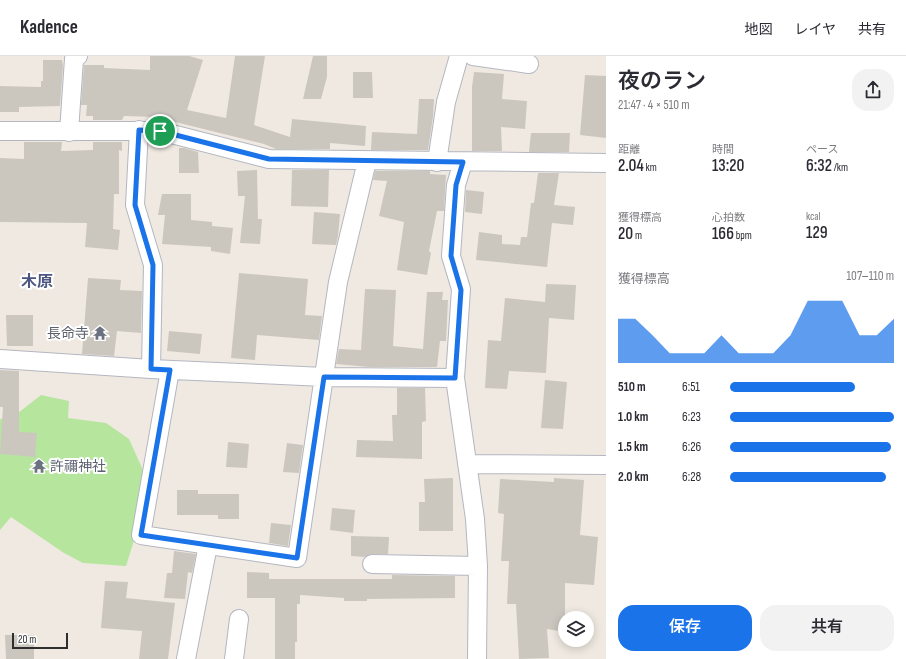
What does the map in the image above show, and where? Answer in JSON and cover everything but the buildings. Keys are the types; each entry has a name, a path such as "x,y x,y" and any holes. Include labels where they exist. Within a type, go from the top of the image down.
{"street":[{"path":"69,132 74,59 78,56"},
{"path":"437,162 446,102 459,56"},
{"path":"473,56 529,64"},
{"path":"139,130 135,205 153,265 151,369"},
{"path":"0,131 160,131 269,159 606,163"},
{"path":"170,370 141,535 297,558 338,282 367,161"},
{"path":"463,162 456,185 451,256 461,290 455,378 475,519 478,566 477,659"},
{"path":"0,359 151,369 324,377 455,378"},
{"path":"467,464 606,465"},
{"path":"186,659 208,545"},
{"path":"372,564 478,566"},
{"path":"234,659 239,619"}],"green space":[{"path":"41,395 69,401 68,418 106,423 129,439 146,477 141,518 126,566 83,563 64,553 11,517 0,530 0,419 13,417"}],"place":[{"name":"長命寺","path":"100,333"},
{"name":"許禰神社","path":"39,466"}],"district":[{"name":"木原","path":"37,282"}],"route":[{"path":"139,130 160,131 269,159 463,162 456,185 451,256 461,290 455,378 324,377 297,558 141,535 170,370 151,369 153,265 135,205 139,130"}]}
